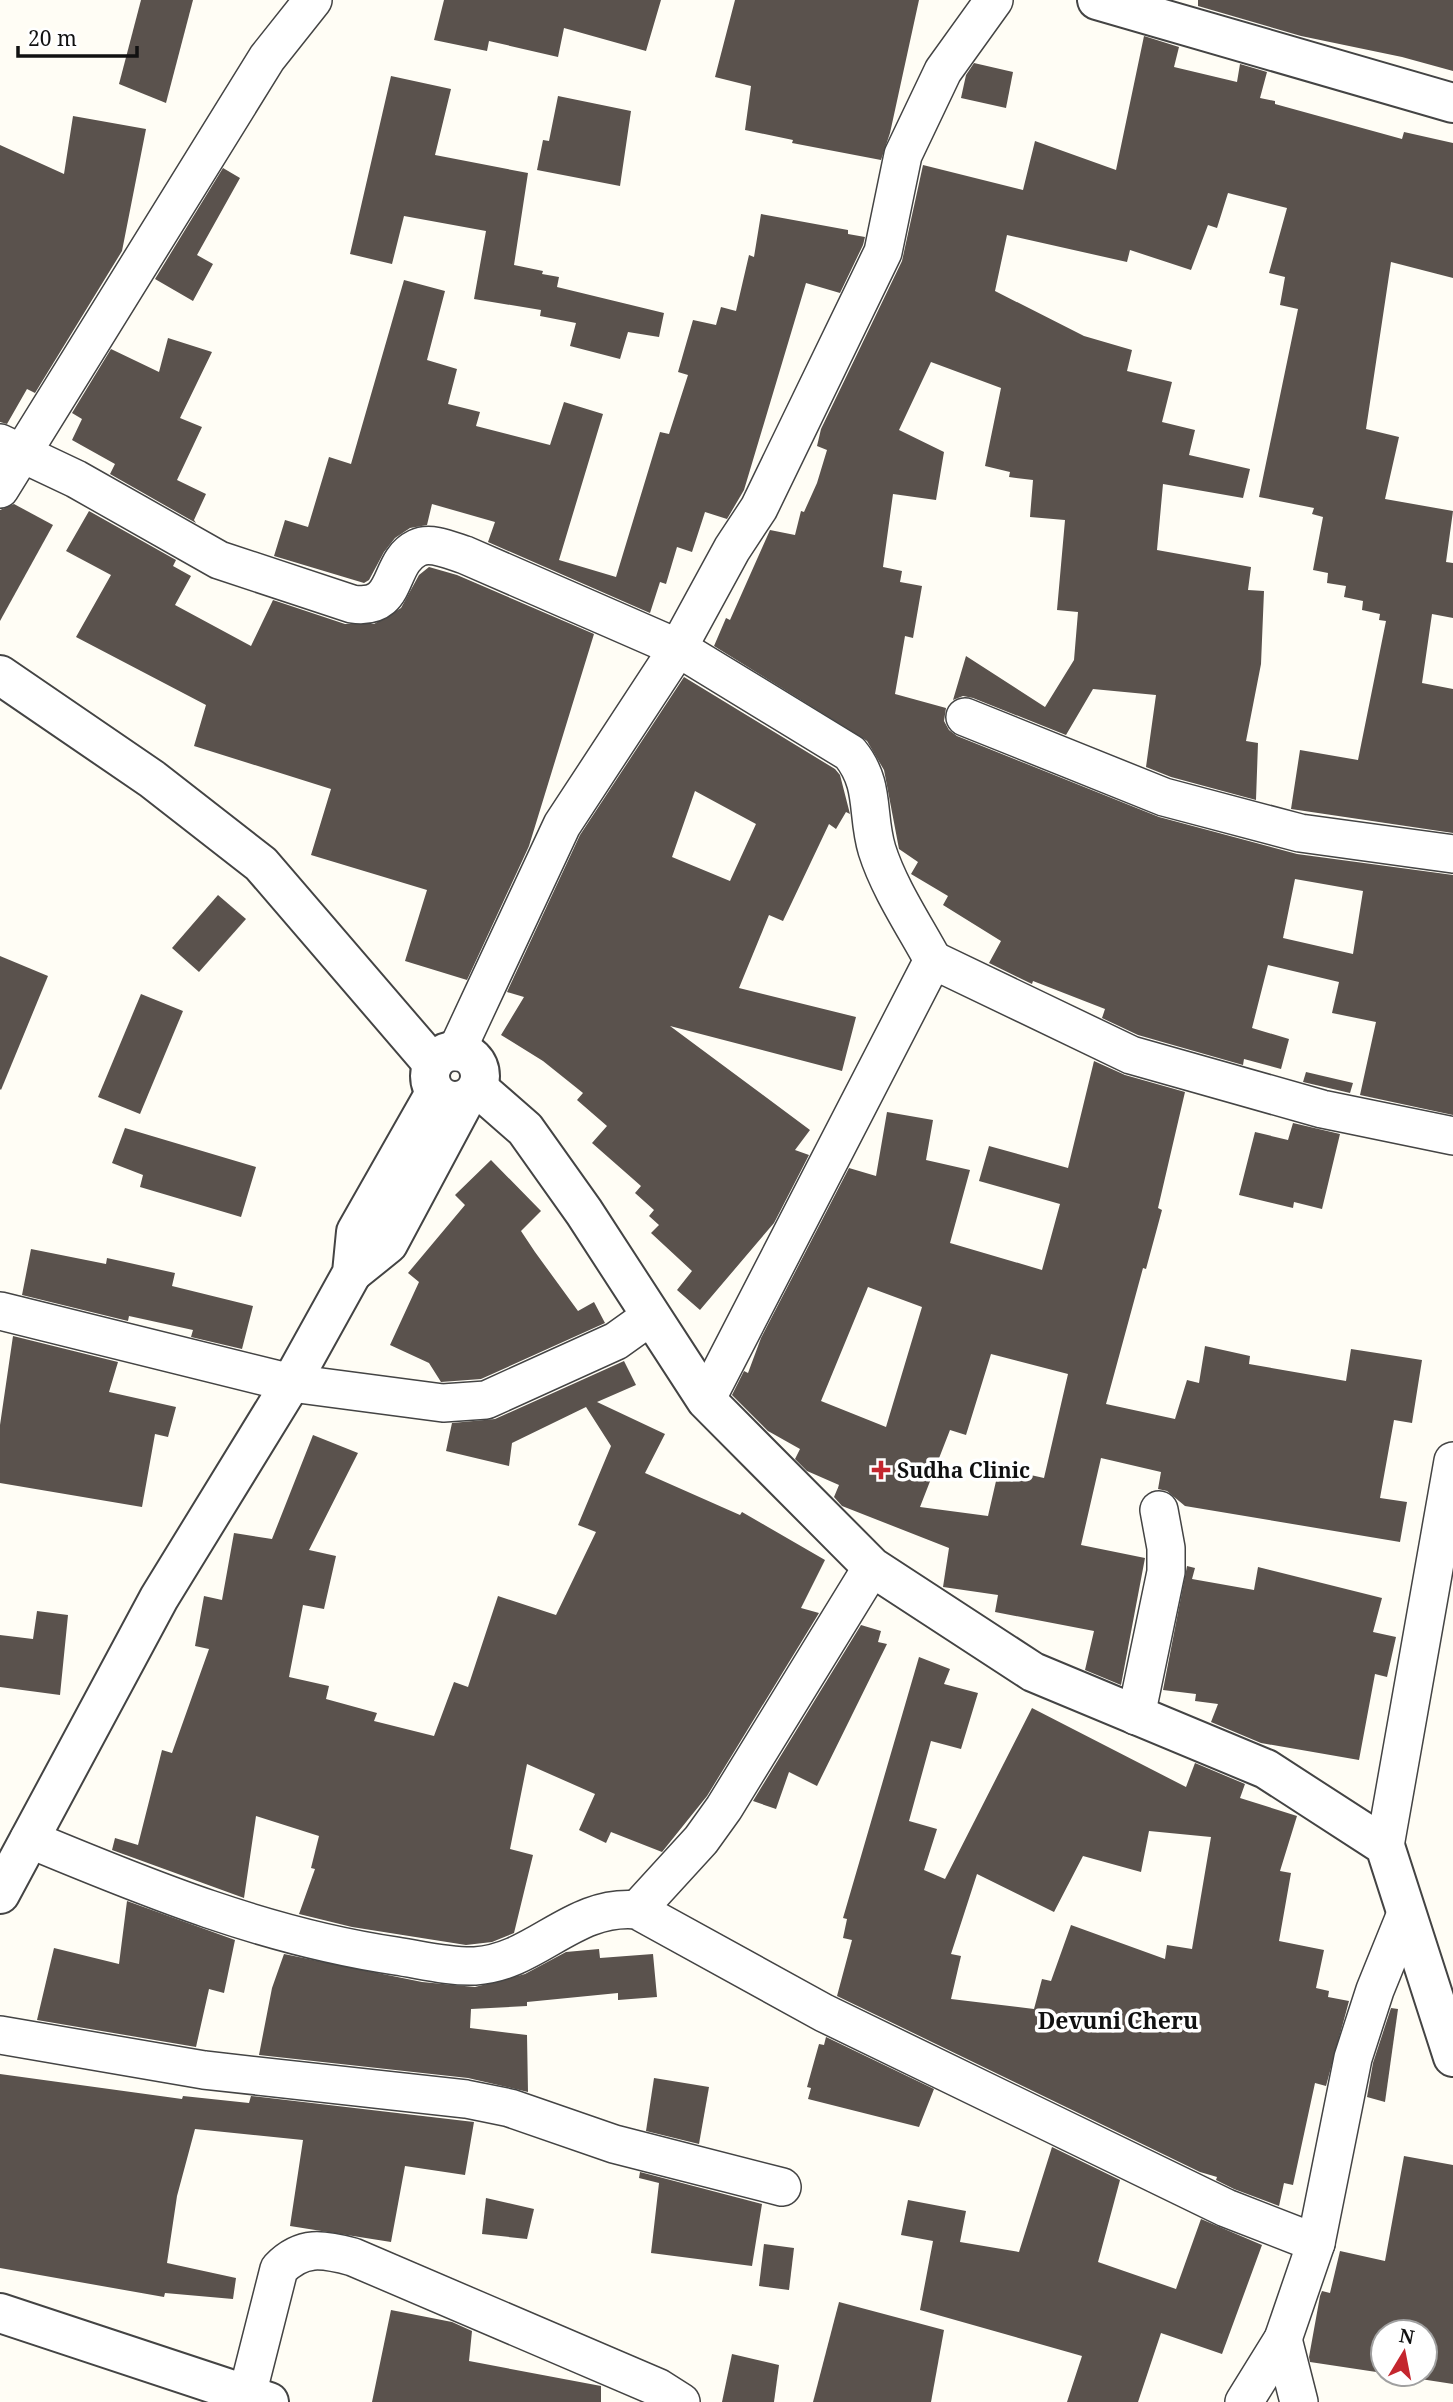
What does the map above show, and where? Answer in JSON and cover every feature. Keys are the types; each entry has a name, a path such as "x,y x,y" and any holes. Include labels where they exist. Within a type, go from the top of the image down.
{"street":[{"path":"0,489 11,449 267,58 313,0"},
{"path":"0,1894 159,1598 292,1383 352,1273 388,1244 453,1079 562,825 678,648 732,549 759,508 883,252 903,155 943,71 994,0"},
{"path":"1097,0 1453,103"},
{"path":"11,449 76,479 219,560 352,604 367,606 379,602 407,558 417,548 431,546 466,555 678,648 850,753 863,769 877,849 933,960 1131,1055 1322,1109 1453,1136"},
{"path":"0,675 152,779 261,864 453,1079 525,1129 584,1212 706,1399 872,1567 1033,1672 1266,1769 1385,1846"},
{"path":"965,717 1164,797 1300,833 1453,854"},
{"path":"706,1399 933,960"},
{"path":"0,1311 292,1383 443,1403 486,1400 616,1341 651,1316"},
{"path":"1453,1461 1385,1846 1405,1916 1453,2057"},
{"path":"1136,1716 1166,1572 1166,1548 1159,1510"},
{"path":"637,1910 701,1840 724,1808 872,1567"},
{"path":"29,1839 140,1885 252,1925 333,1947 455,1965 494,1963 515,1956 597,1912 614,1908 637,1910 824,2013 1227,2208 1316,2243"},
{"path":"1244,2402 1283,2339 1316,2243 1353,2058 1405,1916"},
{"path":"0,2035 204,2070 466,2099 510,2108 614,2144 782,2187"},
{"path":"0,2313 258,2398 279,2269 291,2257 309,2251 331,2252 353,2258 659,2388 681,2402"},
{"path":"1283,2339 1299,2402"}],"building":[{"path":"141,0 193,0 166,103 119,84"},
{"path":"444,0 661,0 646,51 564,28 558,57 489,41 487,51 434,40"},
{"path":"735,0 919,0 890,133 881,160 792,143 793,140 745,130 751,86 715,77"},
{"path":"1198,0 1453,0 1453,71 1402,57 1301,36 1198,6"},
{"path":"1144,36 1179,47 1174,67 1237,82 1240,64 1267,72 1260,98 1275,101 1275,104 1402,139 1404,132 1453,143 1453,278 1391,262 1366,429 1399,437 1385,499 1453,511 1446,562 1453,563 1453,618 1432,614 1422,683 1453,689 1453,833 1291,809 1300,750 1358,760 1386,621 1379,620 1380,614 1362,610 1363,601 1344,597 1346,586 1327,583 1328,573 1313,570 1323,517 1312,514 1314,508 1259,497 1298,309 1280,305 1285,277 1269,273 1287,208 1228,193 1217,228 1208,225 1191,270 1130,250 1127,262 1007,235 995,291 1084,336 1132,350 1127,371 1172,382 1162,422 1195,430 1189,455 1250,469 1243,498 1163,484 1157,550 1251,567 1248,590 1264,591 1261,664 1246,741 1258,743 1256,800 1171,777 1146,767 1156,695 1093,689 1066,735 973,698 963,696 953,700 966,656 1045,707 1074,660 1078,612 1057,610 1065,520 1030,517 1033,480 1009,477 1010,472 985,466 1001,388 931,362 899,430 944,452 936,500 893,494 883,567 902,571 900,582 922,586 913,638 905,636 895,694 946,708 944,721 949,730 957,736 1159,817 1297,854 1453,875 1453,1115 1360,1095 1376,1022 1332,1013 1339,982 1268,965 1252,1028 1289,1039 1281,1069 1244,1059 1243,1065 1138,1035 1102,1018 1105,1009 1033,981 1032,984 989,963 1001,941 943,905 948,896 911,874 918,862 899,849 884,770 867,741 714,646 726,618 730,620 770,530 795,535 801,511 804,512 817,483 827,450 817,446 821,429 902,261 923,165 1023,190 1035,141 1116,170","holes":["1295,879 1363,891 1353,954 1283,938"]},
{"path":"974,63 1013,72 1006,108 961,98 966,75"},
{"path":"391,76 451,89 435,155 528,173 514,265 559,277 557,287 664,313 659,337 628,332 620,359 570,346 576,323 540,316 541,310 474,299 486,231 404,216 392,264 350,254"},
{"path":"558,96 631,111 620,186 537,170 543,140 549,141"},
{"path":"73,116 146,129 122,251 35,393 27,389 7,424 0,422 0,145 64,174"},
{"path":"223,168 240,178 197,255 213,264 193,301 155,279"},
{"path":"761,214 848,230 848,234 865,237 863,245 840,293 806,283 744,490 727,519 705,512 692,552 677,547 666,584 660,582 650,613 488,542 495,522 432,504 427,525 410,528 395,538 369,580 364,583 274,556 285,520 308,527 329,457 351,464 404,280 445,291 427,360 457,369 448,404 480,412 476,426 550,445 564,402 603,414 559,560 616,577 660,432 669,434 688,375 678,372 693,320 716,325 721,307 736,311 749,255 754,257"},
{"path":"168,338 212,352 180,418 202,427 177,480 206,494 194,520 196,523 110,474 115,464 72,440 82,419 72,413 111,349 159,372"},
{"path":"14,504 53,525 0,621 0,510"},
{"path":"89,511 176,560 173,566 191,576 175,605 251,646 273,600 345,624 374,624 401,608 419,575 429,567 457,575 594,634 529,846 467,980 405,961 427,890 311,855 331,789 194,746 206,705 76,637 111,575 66,551"},
{"path":"684,677 835,769 840,775 850,814 846,812 836,829 829,824 783,921 769,915 739,988 856,1017 842,1071 670,1026 810,1130 795,1150 809,1155 774,1223 700,1310 677,1290 692,1271 651,1233 659,1225 649,1216 654,1210 635,1193 641,1186 592,1143 607,1126 577,1100 583,1093 543,1061 501,1035 524,997 507,992 580,835","holes":["695,791 756,824 730,881 672,857"]},
{"path":"218,895 246,919 199,972 172,948"},
{"path":"0,956 48,976 1,1090 0,1089"},
{"path":"141,994 183,1011 140,1114 98,1097"},
{"path":"1094,1061 1125,1075 1185,1092 1158,1208 1162,1210 1146,1269 1143,1268 1106,1404 1175,1419 1187,1380 1199,1383 1205,1346 1250,1356 1249,1364 1346,1381 1351,1349 1422,1360 1412,1423 1394,1420 1380,1498 1407,1502 1400,1542 1185,1506 1167,1491 1158,1489 1161,1472 1101,1458 1081,1545 1145,1558 1121,1685 1085,1670 1094,1631 995,1612 998,1595 943,1587 949,1548 842,1506 834,1497 839,1485 807,1471 795,1459 800,1449 768,1431 732,1395 744,1371 748,1373 761,1338 849,1168 876,1176 887,1112 933,1120 926,1160 970,1170 950,1243 1042,1270 1060,1204 979,1181 989,1146 1068,1168","holes":["868,1287 922,1307 886,1427 821,1401","991,1354 1068,1374 1044,1478 999,1468 988,1516 920,1507 950,1430 966,1435"]},
{"path":"1306,1072 1353,1083 1350,1093 1303,1082"},
{"path":"1293,1123 1340,1134 1322,1209 1294,1202 1293,1208 1239,1195 1255,1132 1288,1140"},
{"path":"125,1128 256,1167 241,1217 140,1187 143,1175 112,1163"},
{"path":"491,1160 541,1211 521,1231 535,1252 578,1311 594,1302 605,1323 481,1379 441,1382 429,1363 390,1345 419,1282 408,1273 465,1205 455,1195"},
{"path":"31,1249 106,1264 107,1258 175,1273 172,1286 253,1306 242,1349 191,1337 193,1330 129,1316 128,1321 22,1295"},
{"path":"13,1336 118,1362 109,1392 176,1407 168,1437 155,1434 142,1507 0,1483 0,1425"},
{"path":"624,1361 636,1385 597,1402 665,1434 645,1473 740,1515 742,1512 825,1560 801,1608 819,1613 707,1796 662,1852 611,1832 606,1843 579,1830 595,1794 527,1764 510,1849 533,1855 514,1933 492,1942 466,1945 352,1927 299,1914 315,1869 311,1868 319,1836 256,1816 244,1898 112,1850 115,1838 138,1845 162,1750 172,1753 209,1649 195,1646 204,1596 222,1600 234,1533 272,1539 313,1435 358,1453 309,1550 336,1556 324,1609 303,1605 289,1677 329,1686 326,1699 377,1713 374,1721 434,1736 454,1682 468,1687 498,1596 556,1615 596,1532 578,1525 611,1446 586,1407 512,1443 509,1466 446,1451 452,1423 495,1419"},
{"path":"1187,1566 1195,1568 1192,1579 1254,1590 1258,1567 1382,1598 1373,1632 1396,1637 1387,1677 1375,1674 1359,1760 1261,1743 1211,1722 1218,1704 1195,1701 1196,1694 1163,1690"},
{"path":"37,1611 68,1615 60,1695 0,1687 0,1635 33,1639"},
{"path":"861,1625 881,1631 878,1642 887,1644 817,1786 789,1772 776,1809 753,1801"},
{"path":"919,1657 950,1669 944,1684 978,1693 961,1749 931,1741 909,1821 937,1829 924,1870 945,1879 1032,1708 1186,1787 1195,1763 1245,1784 1240,1798 1297,1816 1280,1871 1291,1873 1279,1941 1324,1950 1316,1988 1329,1991 1328,1997 1349,2001 1326,2086 1315,2083 1293,2185 1284,2183 1279,2206 1234,2189 1216,2180 1217,2177 1200,2172 837,1996 852,1940 843,1938 847,1919 843,1918","holes":["1149,1831 1211,1837 1192,1949 1167,1945 1165,1959 1071,1925 1051,1981 1042,1979 1034,2009 951,1999 961,1956 951,1954 977,1874 1054,1912 1083,1856 1141,1872"]},
{"path":"127,1901 235,1940 224,1993 209,1989 196,2047 37,2020 54,1948 119,1964"},
{"path":"599,1949 600,1958 653,1954 657,1997 618,2000 618,1993 527,2002 527,2006 471,2009 470,2028 527,2035 528,2092 468,2078 259,2055 272,1988 284,1954 422,1982 475,1987 525,1974 566,1952"},
{"path":"1391,2008 1398,2009 1385,2102 1367,2097 1373,2063"},
{"path":"826,2037 934,2089 919,2127 808,2099 811,2088 807,2087 819,2044 824,2045"},
{"path":"0,2074 182,2099 183,2096 249,2103 251,2096 474,2122 465,2175 405,2166 391,2242 290,2226 303,2140 195,2129 177,2196 167,2263 236,2278 233,2299 165,2293 164,2297 0,2268"},
{"path":"654,2078 709,2087 699,2144 646,2131"},
{"path":"1052,2147 1120,2180 1098,2262 1176,2289 1201,2219 1262,2245 1222,2354 1161,2333 1138,2402 1067,2402 1082,2356 920,2310 933,2241 901,2235 908,2200 966,2211 960,2242 1019,2252"},
{"path":"1404,2156 1453,2165 1453,2384 1439,2382 1439,2318 1369,2318 1369,2371 1310,2362 1320,2296 1322,2291 1330,2293 1340,2251 1385,2261"},
{"path":"640,2172 762,2204 752,2266 651,2253 659,2183 639,2178"},
{"path":"486,2198 534,2209 527,2239 482,2234"},
{"path":"764,2244 794,2248 789,2290 759,2286"},
{"path":"839,2302 944,2330 931,2402 813,2402"},
{"path":"391,2310 452,2322 472,2331 469,2361 601,2386 601,2402 372,2402"},
{"path":"732,2354 779,2365 774,2402 722,2402"}],"place":[{"name":"Sudha Clinic","path":"881,1470"}],"district":[{"name":"Devuni Cheru","path":"1118,2020"}]}
